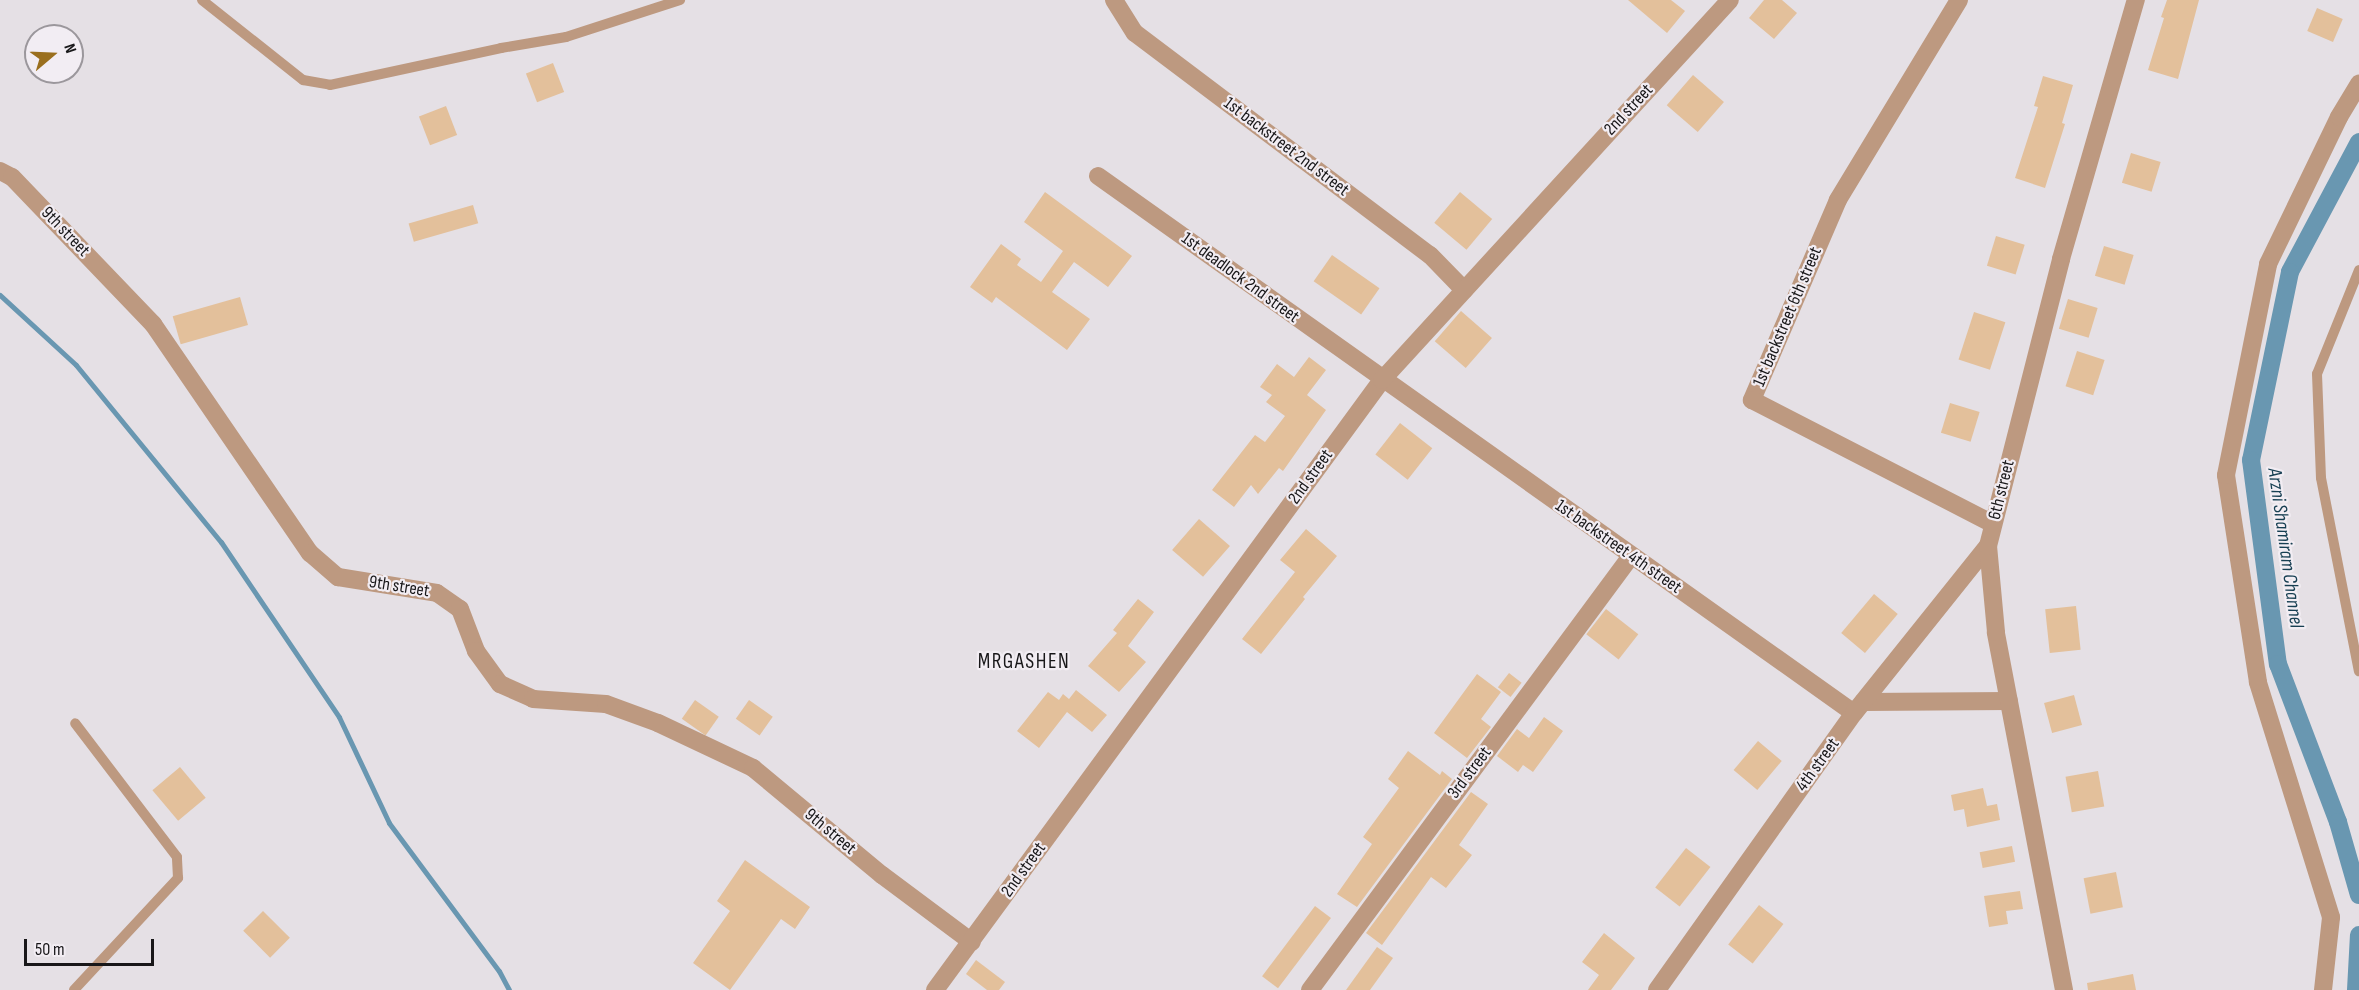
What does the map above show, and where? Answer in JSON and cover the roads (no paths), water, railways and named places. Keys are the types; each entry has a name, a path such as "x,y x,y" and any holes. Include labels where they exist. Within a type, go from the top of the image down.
{"street":[{"name":"1st backstreet 2nd street","path":"1114,0 1135,33 1430,255 1464,290"},
{"name":"2nd street","path":"935,990 1382,380 1730,0"},
{"name":"1st backstreet 6th street","path":"1959,0 1838,200 1752,400 1993,524"},
{"name":"6th street","path":"2064,990 1996,632 1988,546 2061,259 2136,0"},
{"path":"2323,990 2331,917 2258,682 2226,475 2268,264 2339,117 2359,84"},
{"name":"9th street","path":"0,171 12,177 153,324 310,553 338,577 437,593 460,609 477,651 500,684 533,699 606,705 658,723 753,768 882,875 972,942"},
{"name":"1st deadlock 2nd street","path":"1098,176 1382,380"},
{"name":"1st backstreet 4th street","path":"1382,380 1631,556 1859,708"},
{"name":"4th street","path":"1657,990 1859,708 1988,546"},
{"name":"3rd street","path":"1310,990 1631,556"},
{"path":"1859,708 2008,701"}],"lane":[{"path":"202,0 303,80 330,85 501,48 566,38 680,0"},
{"path":"2359,270 2317,374 2321,478 2359,671"},
{"path":"74,990 178,878 177,857 75,723"}],"waterway":[{"name":"Arzni Shamiram Channel","path":"2359,142 2290,272 2251,460 2278,664 2338,822 2359,895"},
{"path":"0,295 76,365 221,542 339,717 389,823 499,971 509,990"},
{"name":"Arzni Shamiram Channel","path":"2356,990 2359,935"}],"district":[{"name":"MRGASHEN","path":"1024,662"}]}
